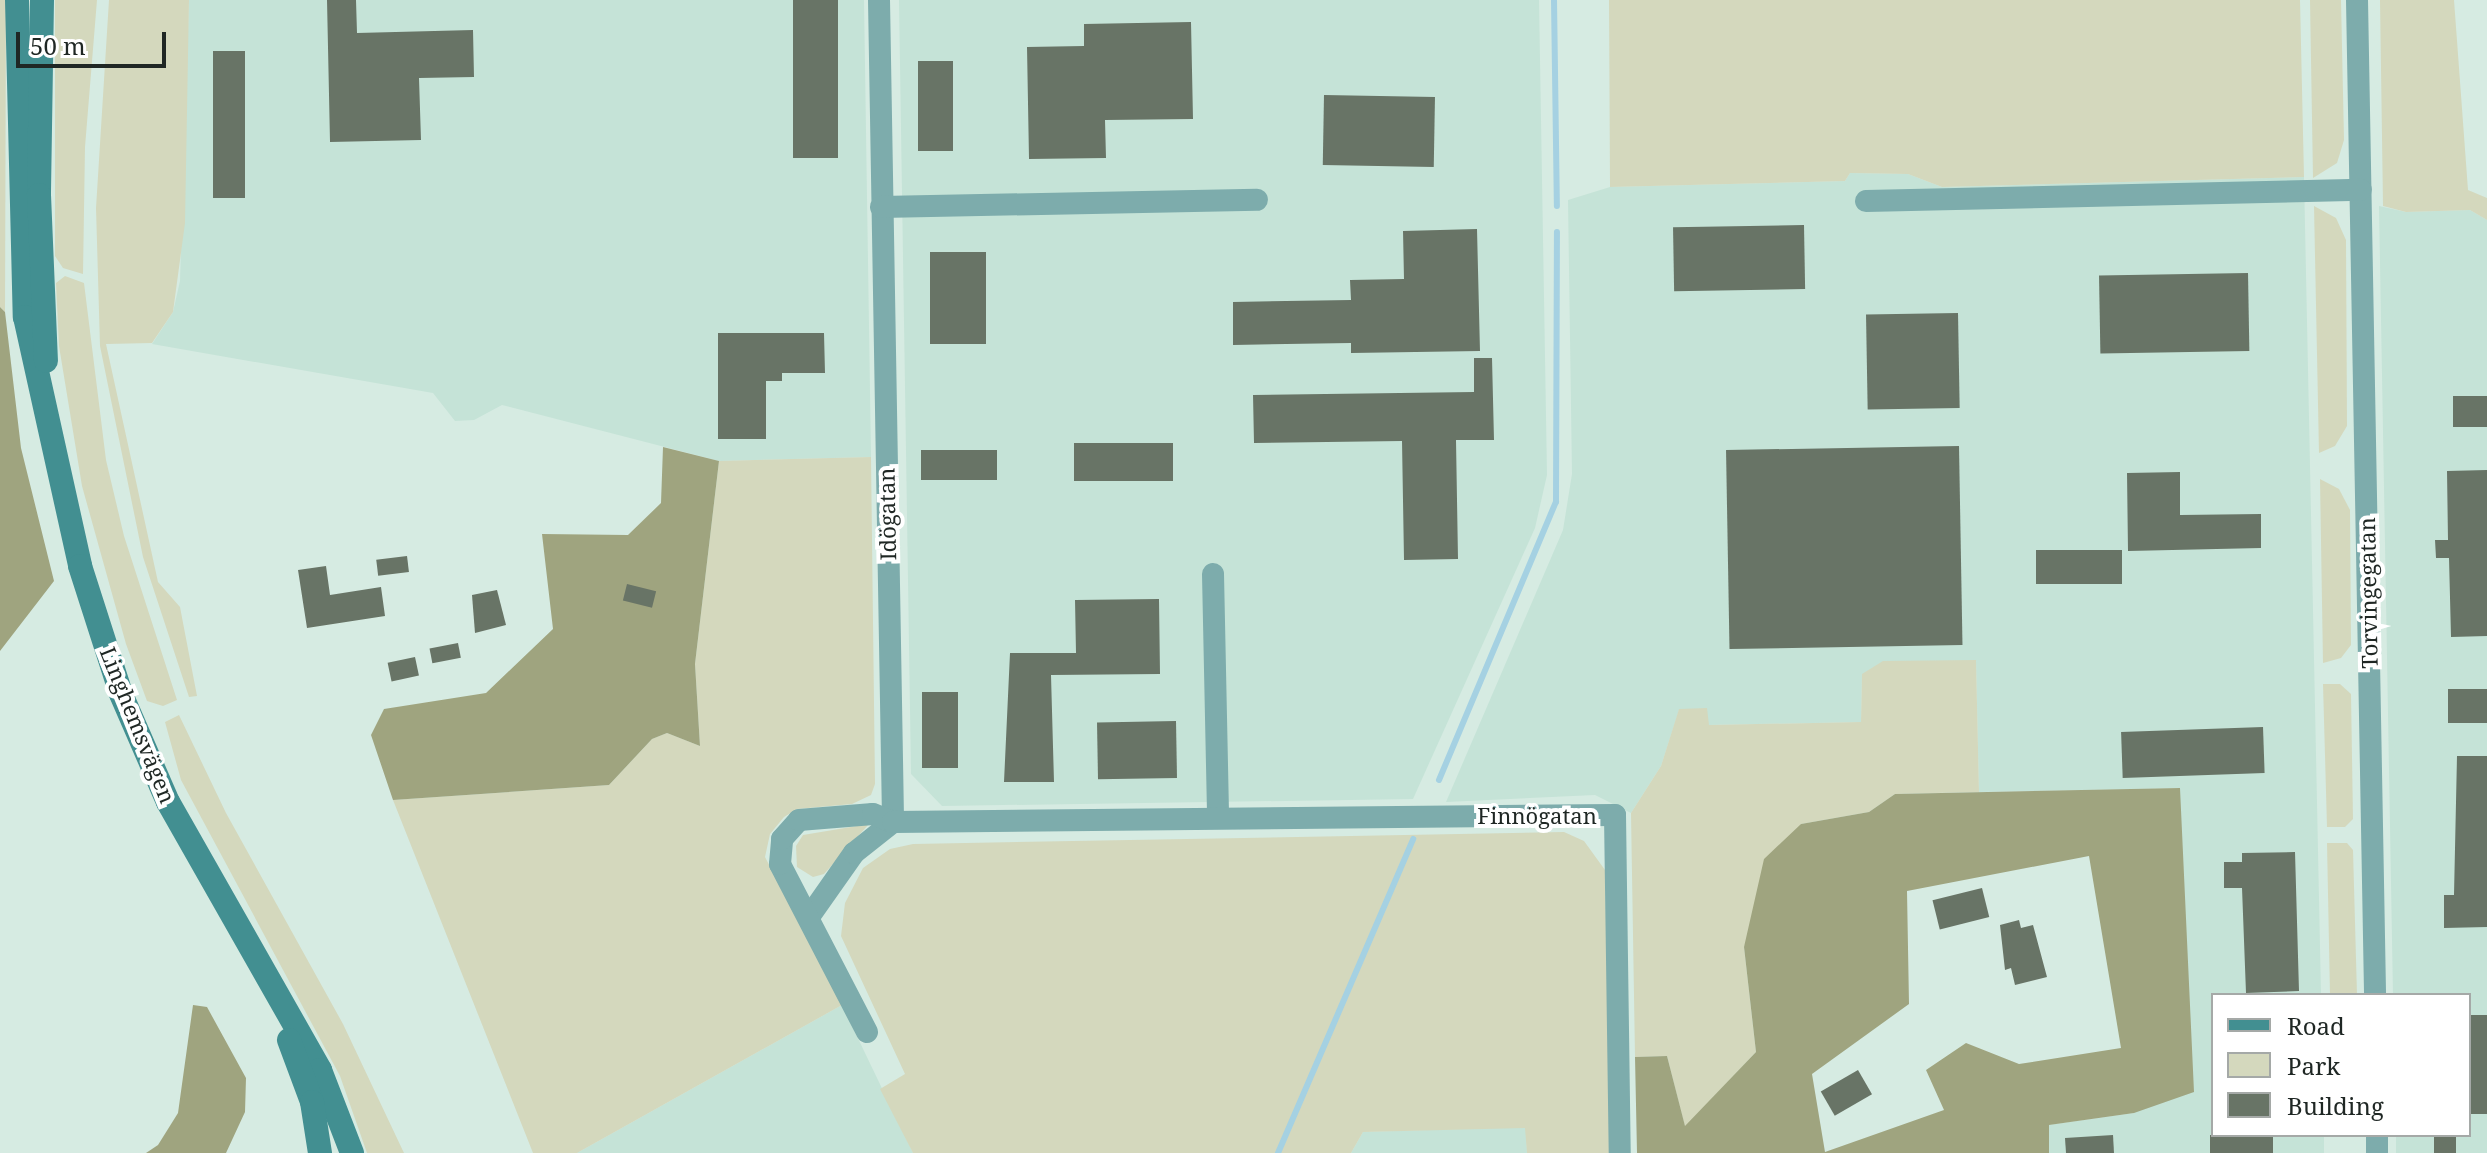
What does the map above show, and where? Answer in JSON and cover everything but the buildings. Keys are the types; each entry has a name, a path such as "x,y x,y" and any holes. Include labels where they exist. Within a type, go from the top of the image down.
{"main road":[{"name":"Linghemsvägen","path":"17,0 25,317 53,455 80,566 132,722 168,802 264,978 320,1070 352,1153"},
{"name":"Linghemsvägen","path":"42,0 40,253 53,455"},
{"name":"Linghemsvägen","path":"264,978 312,1102 320,1153"}],"street":[{"name":"Idögatan","path":"879,0 893,822"},
{"name":"Torvingegatan","path":"2357,0 2375,993"},
{"path":"1866,201 2361,190"},
{"path":"881,207 1257,200"},
{"path":"1213,574 1218,818"},
{"name":"Finnögatan","path":"867,1032 780,864 782,839 799,820 873,814 893,822 1615,815 1620,1153"},
{"path":"809,917 854,853 893,822"}],"shaded area":[{"path":"189,0 864,0 871,457 719,461 502,405 474,420 455,421 433,393 152,344 173,312 180,281"},
{"path":"899,0 1539,0 1547,475 1535,528 1413,799 942,806 911,774"},
{"path":"1850,173 1908,174 1942,187 2304,177 2321,993 2211,993 2211,1137 2324,1137 2324,1153 2049,1153 2048,1125 2134,1113 2179,788 1979,792 1976,660 1862,675 1861,722 1708,725 1679,710 1661,766 1631,813 1595,795 1446,802 1563,530 1572,474 1568,200 1610,187 1845,181"},
{"path":"2379,206 2406,212 2470,210 2487,220 2487,1153 2396,1153 2396,1137 2471,1137 2471,993 2393,993"},
{"path":"0,307 5,312 21,448 54,581 0,651"},
{"path":"663,447 719,461 695,664 700,746 667,733 652,739 609,785 393,800 371,735 384,709 486,693 553,629 542,534 628,535 661,503"},
{"path":"2180,788 2194,1092 2134,1113 2049,1125 2049,1153 1637,1153 1635,1057 1667,1056 1685,1126 1756,1052 1744,947 1764,859 1801,824 1869,812 1895,794","holes":["2089,856 2121,1048 2019,1064 1966,1043 1926,1070 1944,1110 1825,1152 1812,1074 1909,1004 1907,891"]},
{"path":"193,1005 207,1007 246,1078 245,1112 226,1153 146,1153 158,1145 178,1113"},
{"path":"842,1005 913,1153 577,1153"},
{"path":"1526,1127 1527,1153 1351,1153 1363,1132"}],"green space":[{"path":"0,0 6,0 5,312 0,307"},
{"path":"55,0 97,0 85,147 83,274 63,268 55,256"},
{"path":"109,0 189,0 185,223 173,312 152,343 106,344 158,582 180,607 197,696 189,697 143,557 100,346 96,208"},
{"path":"1609,0 2300,0 2304,177 1942,187 1908,174 1850,173 1845,181 1610,187"},
{"path":"2310,0 2341,0 2344,140 2337,163 2313,178"},
{"path":"2380,0 2454,0 2468,190 2487,198 2487,220 2470,210 2406,212 2383,206"},
{"path":"2314,206 2336,218 2346,240 2347,426 2335,446 2319,453"},
{"path":"65,276 84,283 106,460 124,536 177,700 163,706 147,701 126,644 82,486 59,346 56,283"},
{"path":"871,457 875,784 871,795 852,804 797,809 784,817 770,834 765,857 842,1005 577,1153 533,1153 393,800 609,785 652,739 667,733 700,746 695,664 719,461"},
{"path":"2320,479 2339,489 2350,510 2351,645 2341,658 2323,663"},
{"path":"1976,660 1979,792 1895,794 1869,812 1801,824 1744,947 1756,1052 1685,1127 1667,1056 1635,1057 1631,813 1661,766 1679,709 1707,708 1709,725 1861,722 1862,674 1883,661"},
{"path":"2323,684 2340,684 2351,694 2353,819 2345,827 2327,827"},
{"path":"179,715 226,813 343,1024 404,1153 367,1153 340,1076 181,780 165,722"},
{"path":"869,824 824,874 813,877 797,867 796,846 803,835"},
{"path":"1564,832 1584,841 1605,870 1611,1153 1527,1153 1525,1128 1363,1132 1351,1153 913,1153 880,1089 905,1074 841,936 845,903 863,868 890,849 913,844"},
{"path":"2327,843 2347,843 2353,850 2357,993 2330,993"}],"waterway":[{"path":"1554,0 1557,206"},
{"path":"1439,780 1556,502 1557,232"},
{"path":"1278,1153 1413,839"}]}
